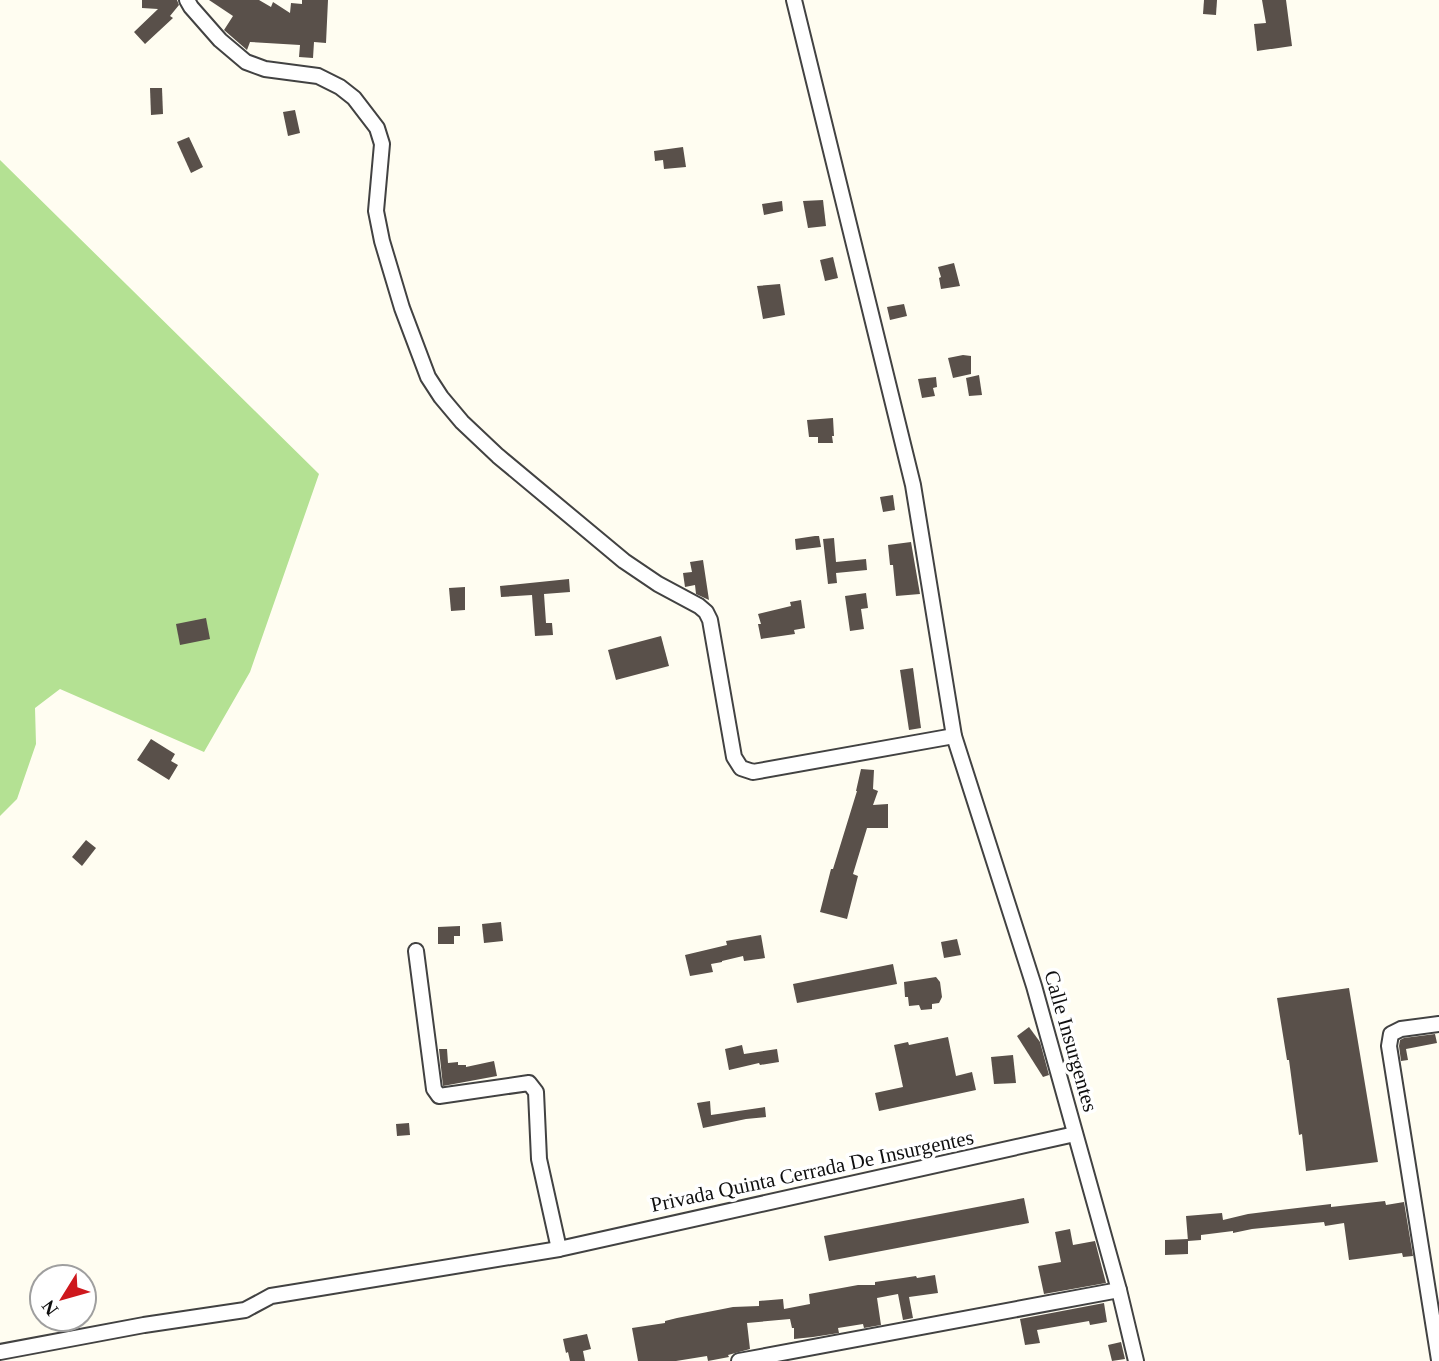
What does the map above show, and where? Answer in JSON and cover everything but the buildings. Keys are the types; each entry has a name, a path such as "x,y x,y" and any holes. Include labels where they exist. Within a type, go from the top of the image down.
{"street":[{"path":"187,0 220,40 246,62 265,69 318,76 340,87 368,114 377,128 382,144 376,211 378,221 402,308 428,377 462,422 508,465 624,561 706,612 710,620 734,757 741,768 753,772 954,736"},
{"name":"Calle Insurgentes","path":"794,0 913,485 954,736 1034,986 1119,1290 1136,1361"},
{"path":"416,951 434,1089 439,1096 528,1083 536,1092 539,1158 559,1249"},
{"path":"1439,1024 1401,1029 1391,1034 1389,1046 1439,1360"},
{"name":"Privada Quinta Cerrada De Insurgentes","path":"0,1352 144,1325 245,1310 271,1296 559,1249 1075,1135"},
{"path":"739,1361 1119,1290"}],"green space":[{"path":"0,160 319,474 250,672 204,752 60,689 35,708 36,744 17,799 0,816"}]}
